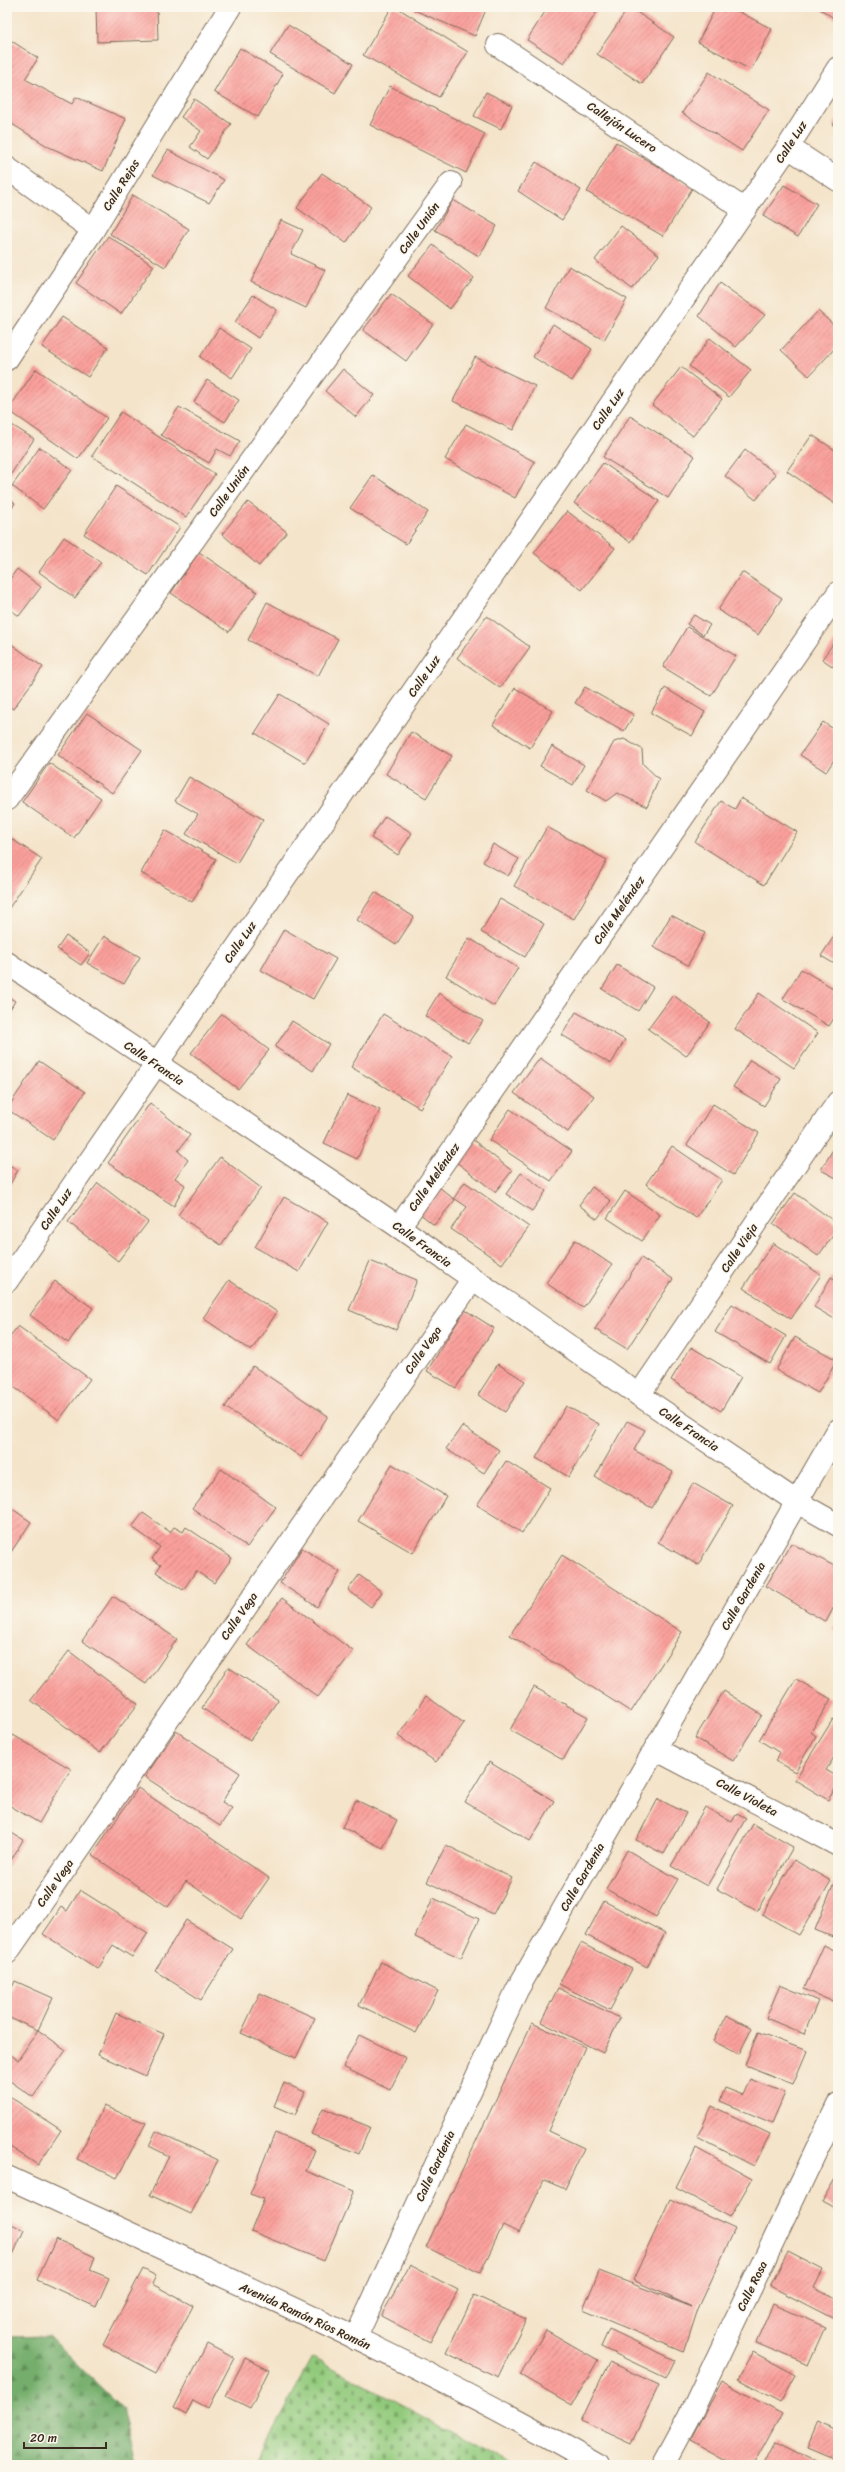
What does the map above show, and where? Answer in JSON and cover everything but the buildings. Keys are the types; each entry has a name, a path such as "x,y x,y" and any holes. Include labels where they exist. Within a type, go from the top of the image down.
{"street":[{"name":"Calle Rejas","path":"7,360 93,230 230,7"},
{"name":"Callejón Lucero","path":"498,45 745,210"},
{"name":"Calle Luz","path":"7,1281 745,210 788,147 838,68"},
{"path":"788,147 838,180"},
{"path":"7,168 93,230"},
{"name":"Calle Unión","path":"7,799 451,183"},
{"name":"Calle Meléndez","path":"399,1227 838,593"},
{"name":"Calle Francia","path":"7,963 155,1065 399,1227 472,1280 797,1502 838,1525"},
{"name":"Calle Vieja","path":"639,1395 838,1102"},
{"name":"Calle Vega","path":"7,1953 472,1280"},
{"name":"Calle Gardenia","path":"355,2339 517,1990 838,1430"},
{"name":"Calle Violeta","path":"655,1749 838,1845"},
{"name":"Calle Rosa","path":"663,2465 690,2415 838,2105"},
{"name":"Avenida Ramón Ríos Román","path":"7,2177 355,2339 526,2423 598,2465"}],"green space":[{"path":"48,2336 122,2408 135,2465 7,2465 7,2337"},
{"path":"313,2357 512,2465 254,2465"}]}
